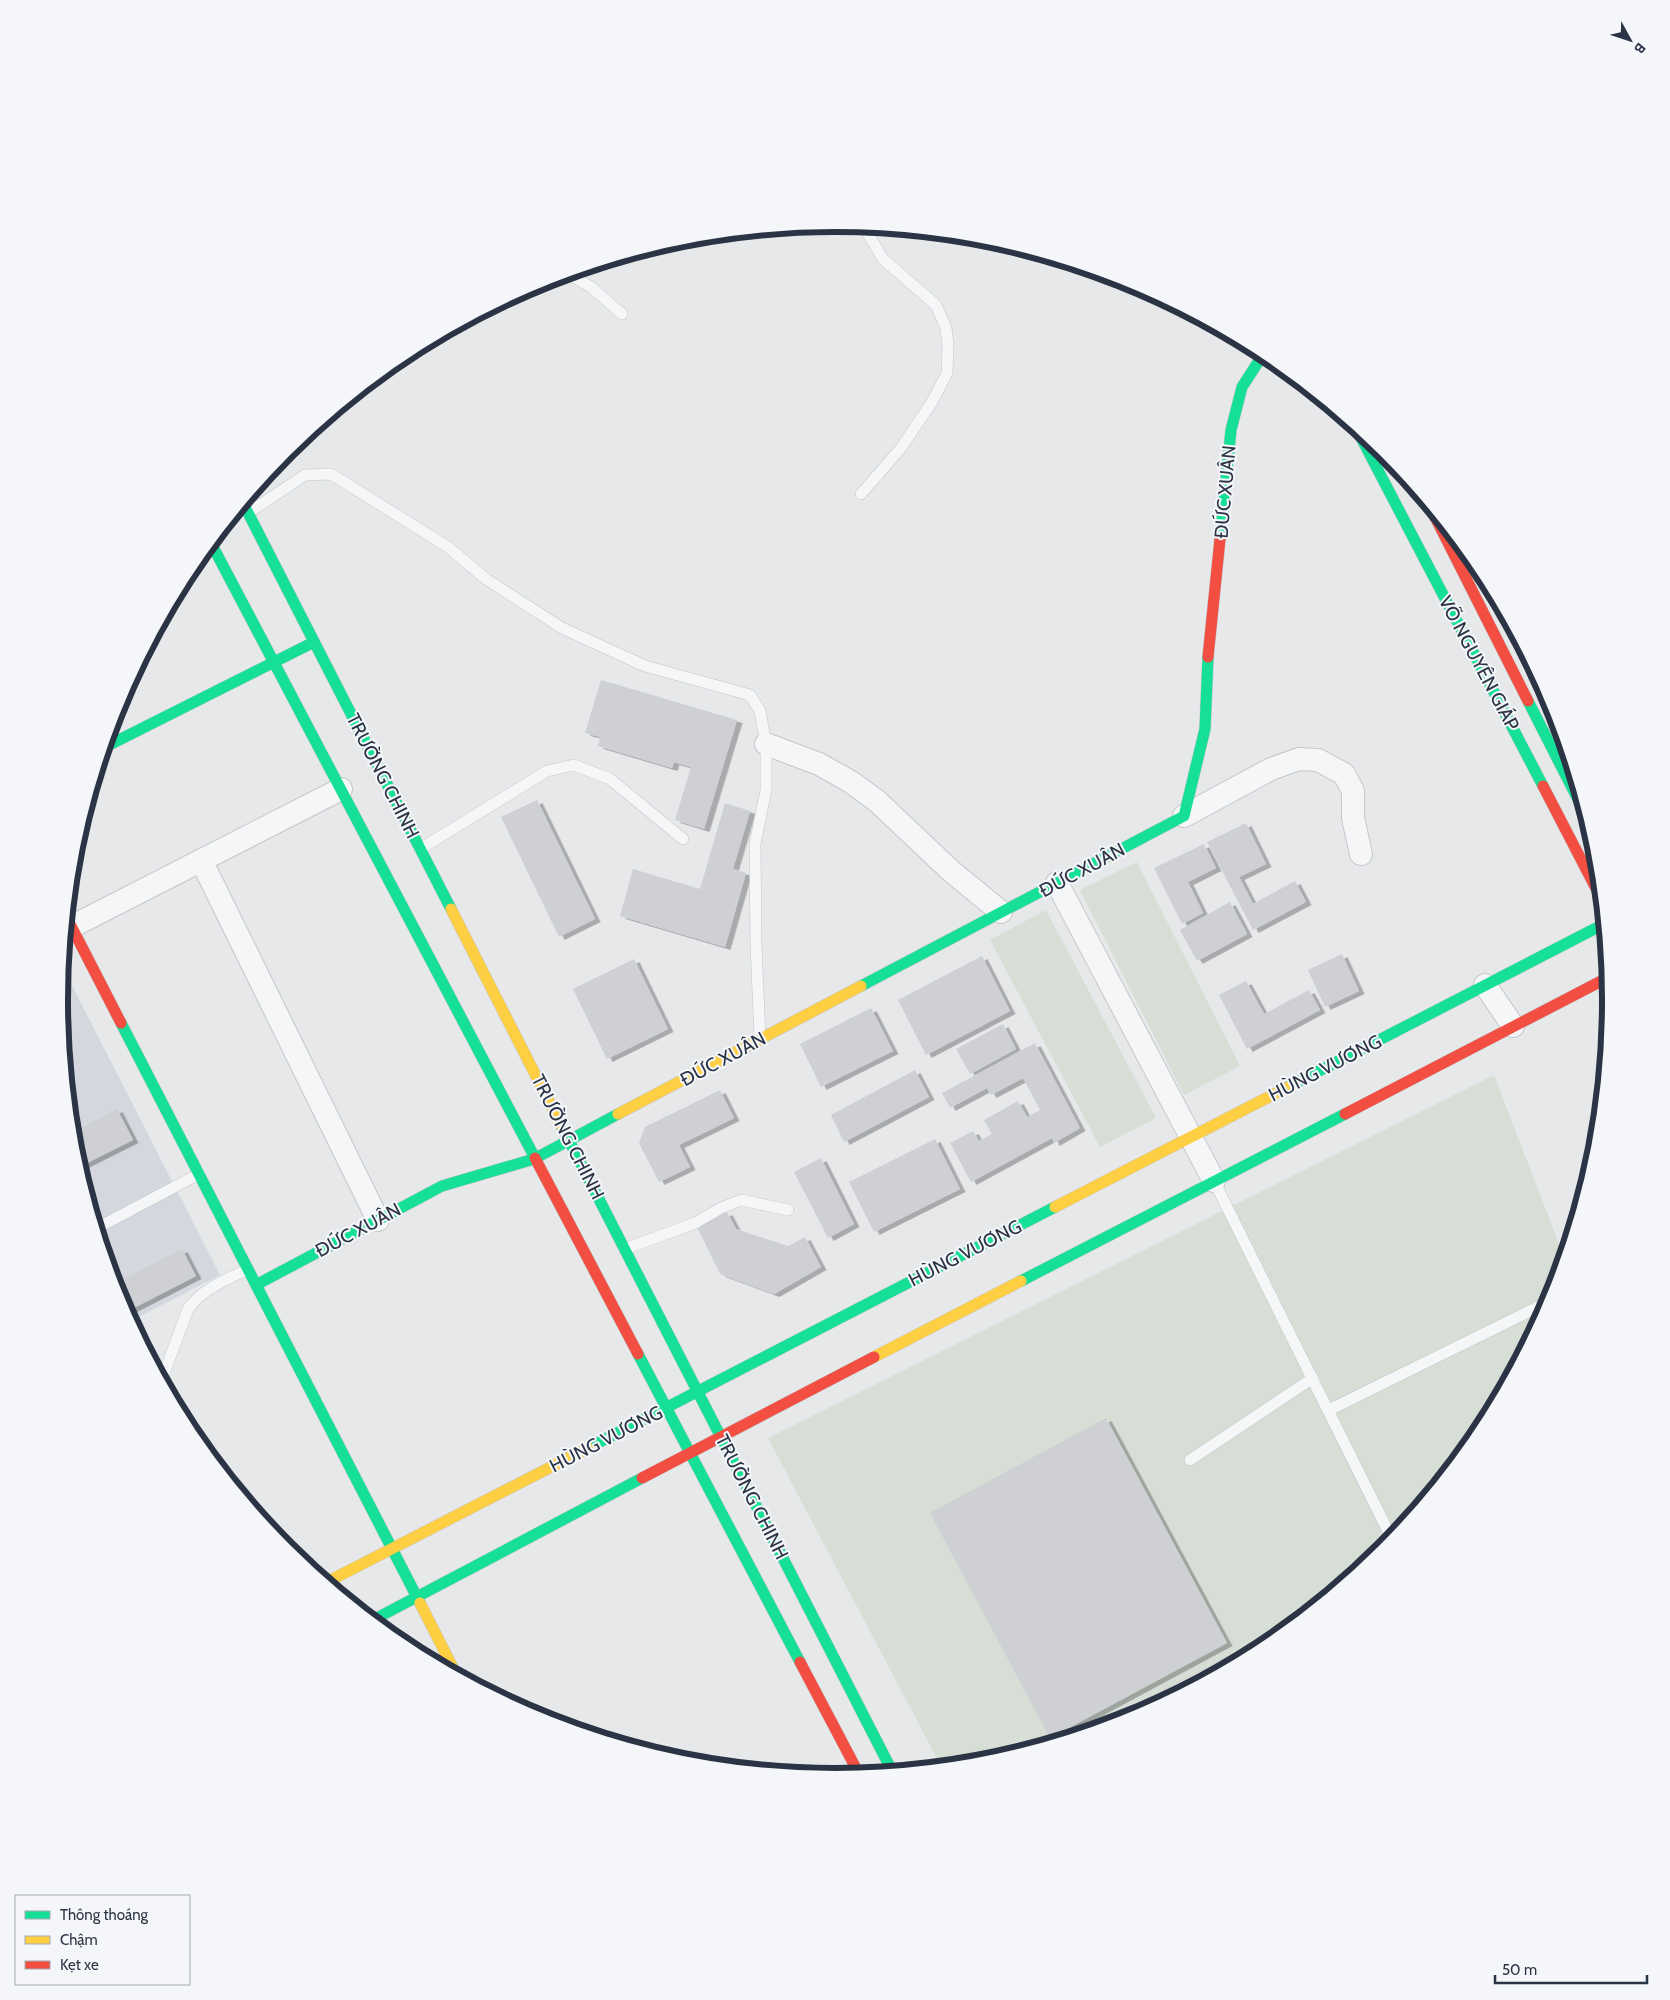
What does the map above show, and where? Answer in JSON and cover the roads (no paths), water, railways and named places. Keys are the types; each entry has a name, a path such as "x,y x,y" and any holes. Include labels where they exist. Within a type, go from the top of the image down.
{"street":[{"name":"ĐỨC XUÂN","path":"1184,816 1192,778 1200,757 1205,729 1208,655 1231,430 1242,387 1259,361"},
{"name":"VÕ NGUYÊN GIÁP","path":"1365,445 1593,883"},
{"name":"TRƯỜNG CHINH","path":"246,508 416,851 569,1140 889,1766"},
{"name":"VÕ NGUYÊN GIÁP","path":"1441,529 1572,788"},
{"name":"TRƯỜNG CHINH","path":"214,549 341,790 387,866 534,1159 855,1767"},
{"path":"113,740 314,642"},
{"path":"766,744 819,764 851,782 877,801 951,871 1001,912"},
{"name":"ĐỨC XUÂN","path":"256,1284 442,1186 534,1159 1271,770 1299,759 1318,760 1344,774 1353,791 1353,818 1361,854"},
{"path":"72,921 201,860 341,790"},
{"path":"201,860 378,1220"},
{"path":"1057,883 1214,1182"},
{"path":"71,927 452,1665"},
{"name":"HÙNG VƯƠNG","path":"332,1579 1599,927"},
{"path":"379,1617 721,1436 1602,980"},
{"path":"1485,985 1514,1026"}],"lane":[{"path":"861,494 901,448 932,402 947,373 948,345 946,328 936,306 883,259 868,233"},
{"path":"575,278 591,287 622,314"},
{"path":"247,507 305,476 331,474 448,547 486,579 562,628 645,666 750,695 760,711 766,744 766,790 755,844 756,945 761,1040"},
{"path":"416,851 547,770 574,765 610,779 683,839"},
{"path":"102,1225 199,1174"},
{"path":"1214,1182 1388,1532"},
{"path":"625,1249 696,1223 721,1208 741,1200 788,1210"},
{"path":"164,1373 188,1309 194,1300 208,1289 248,1269"},
{"path":"1329,1410 1538,1307"},
{"path":"1190,1460 1313,1378"}]}
